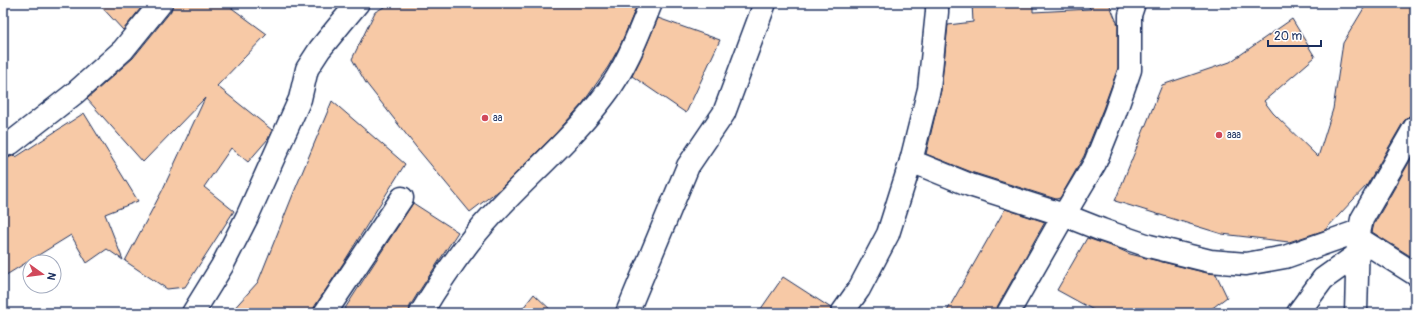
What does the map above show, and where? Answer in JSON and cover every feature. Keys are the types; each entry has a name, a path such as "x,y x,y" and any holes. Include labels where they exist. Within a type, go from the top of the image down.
{"street":[{"path":"3,146 11,143 75,93 122,50 161,3"},
{"path":"193,313 222,266 247,217 300,99 308,69 320,49 358,3"},
{"path":"421,313 440,281 495,212 574,132 606,95 627,61 652,3"},
{"path":"627,313 688,166 724,113 765,3"},
{"path":"842,313 859,289 888,234 911,161 929,89 937,3"},
{"path":"1008,313 1095,163 1130,70 1130,15 1134,3"},
{"path":"1356,313 1358,241 1362,219 1415,127"},
{"path":"911,161 970,185 1064,215 1149,246 1210,261 1246,264 1358,241 1415,274"},
{"path":"325,313 402,198"},
{"path":"1298,313 1323,279 1358,241"}],"building":[{"path":"98,3 145,3 123,30"},
{"path":"173,3 225,3 267,34 217,86 272,130 268,139 248,162 231,148 204,187 234,211 185,287 167,289 125,261 162,191 205,98 143,162 87,99 133,58 171,11"},
{"name":"aa","path":"391,3 638,3 620,46 608,67 583,103 557,132 500,189 470,212 416,147 366,83 352,59 375,12"},
{"path":"972,3 1033,3 1033,12 1091,9 1085,3 1109,3 1118,25 1118,68 1084,156 1060,198 1056,199 974,173 926,154 941,90 948,25 973,22"},
{"name":"aaa","path":"1367,3 1415,3 1415,115 1409,116 1404,121 1367,185 1325,230 1289,242 1222,234 1115,201 1162,85 1230,62 1292,19 1315,57 1264,101 1273,113 1318,157 1333,109 1343,43"},
{"path":"658,18 720,40 686,113 632,76"},
{"path":"332,101 405,164 312,313 230,313 258,282"},
{"path":"84,113 138,201 105,214 123,260 107,249 87,263 71,235 40,254 22,254 22,265 3,277 3,160 15,155 16,157"},
{"path":"1415,152 1415,259 1372,232 1374,224"},
{"path":"413,203 458,232 410,306 409,313 342,313"},
{"path":"1005,209 1045,222 997,307 996,313 946,313"},
{"path":"1087,238 1130,254 1216,274 1227,297 1206,313 1099,313 1057,290"},
{"path":"783,277 831,308 830,313 758,313"},
{"path":"534,294 554,313 519,313"}],"place":[{"name":"aa","path":"485,118"},
{"name":"aaa","path":"1219,135"}]}
